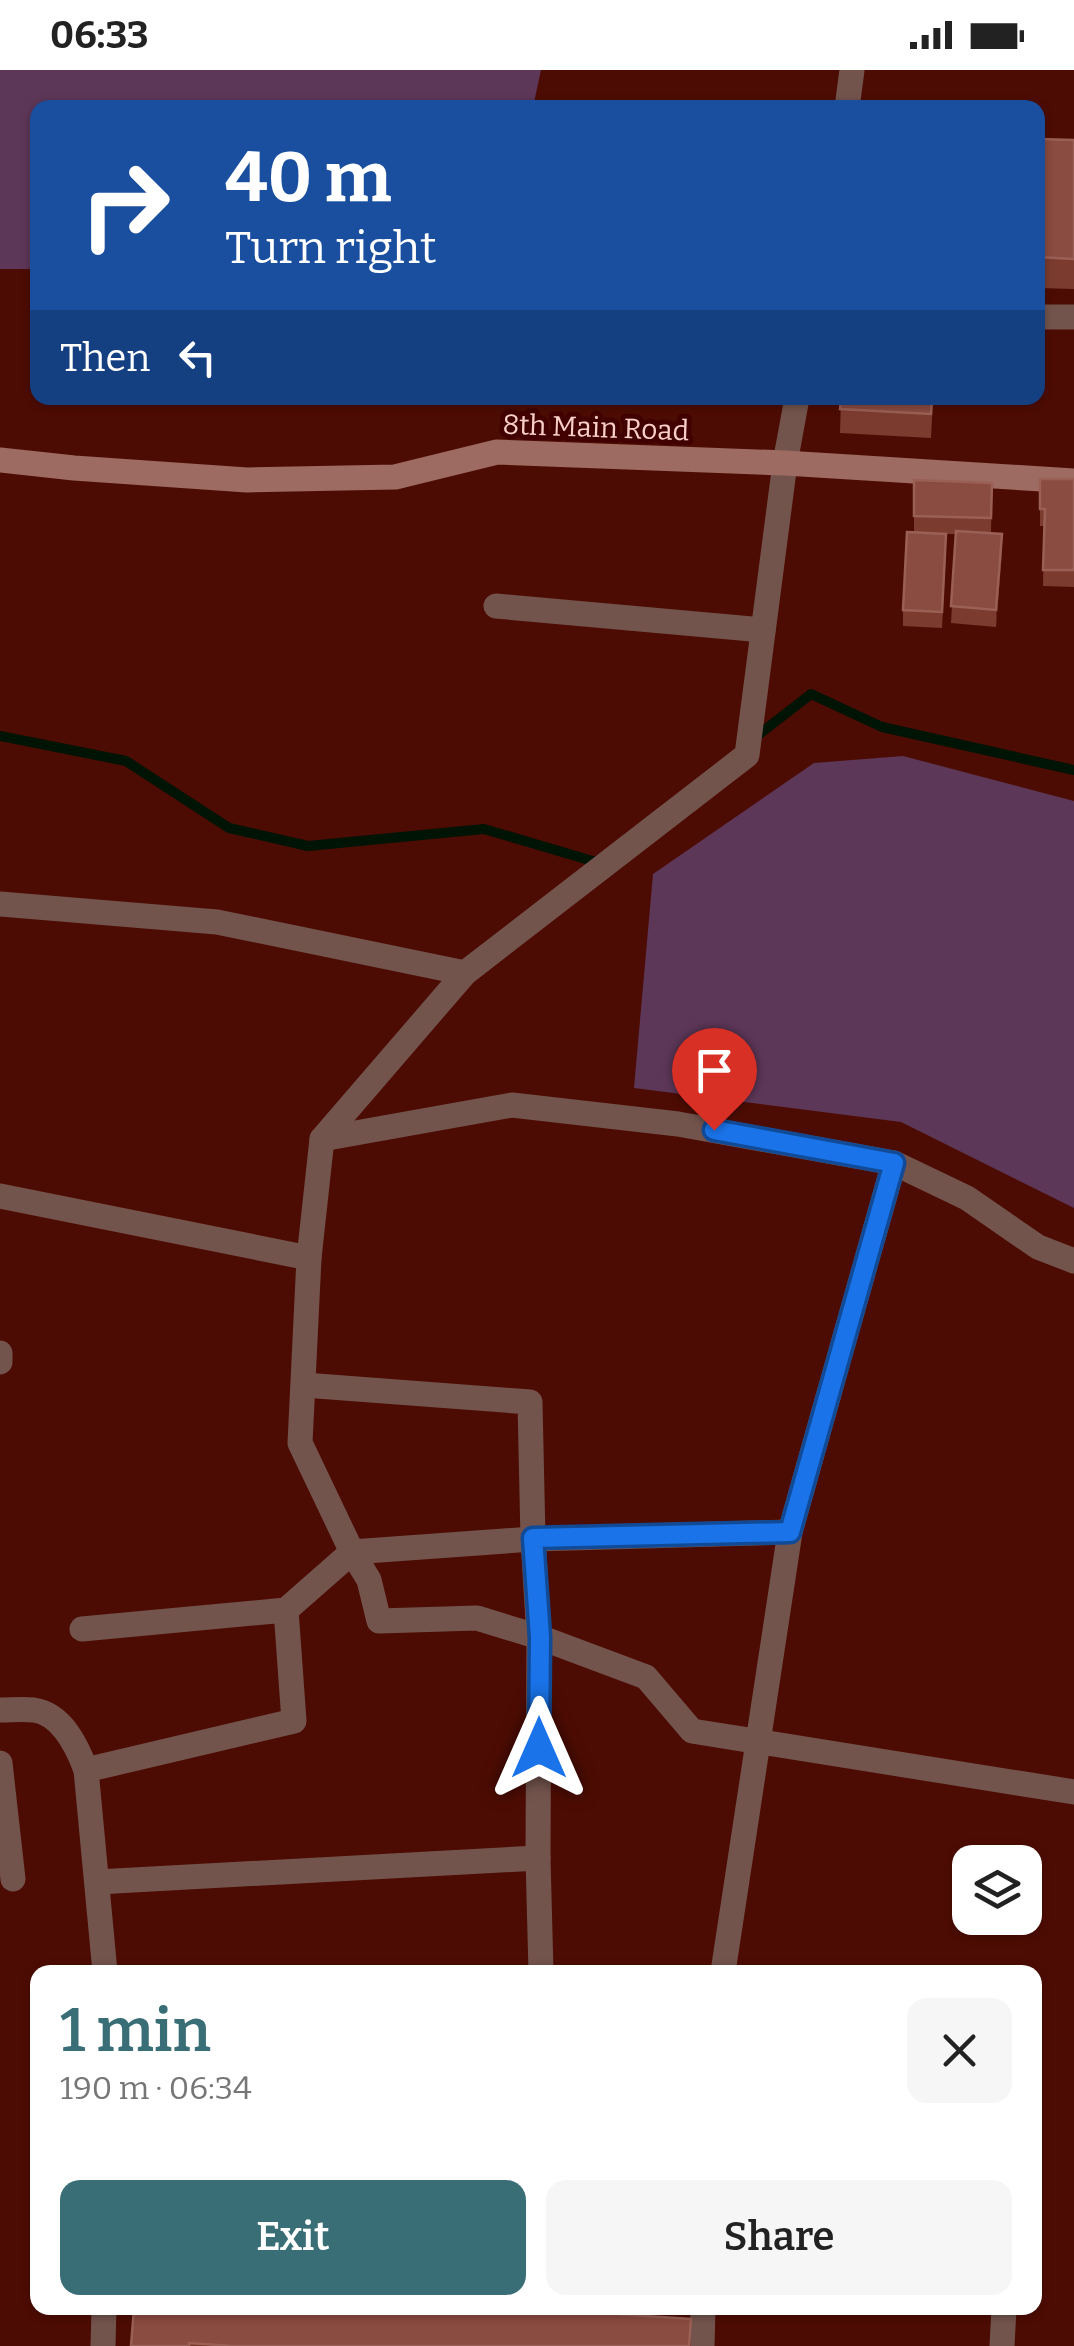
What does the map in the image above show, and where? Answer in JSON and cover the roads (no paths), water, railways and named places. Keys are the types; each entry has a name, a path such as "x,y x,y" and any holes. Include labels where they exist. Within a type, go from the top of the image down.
{"street":[{"path":"847,100 852,70"},
{"path":"1045,317 1074,317"},
{"path":"796,405 747,755 465,973 322,1139 310,1258 300,1444 369,1580 379,1621 477,1618 540,1637 646,1677 692,1730 1074,1792"},
{"name":"8th Main Road","path":"0,460 247,480 394,477 497,452 1074,480"},
{"path":"496,606 763,630"},
{"path":"0,904 217,922 465,973"},
{"path":"322,1139 512,1105 678,1124 894,1163 967,1198 1038,1248 1074,1261"},
{"path":"724,1965 790,1532 894,1163"},
{"path":"0,1196 310,1258"},
{"path":"0,1354 0,1362"},
{"path":"304,1385 530,1402 540,1637 540,1965"},
{"path":"82,1629 286,1610 352,1552 533,1538 790,1532"},
{"path":"86,1770 294,1720 286,1610"},
{"path":"0,1710 38,1710 75,1740 86,1770 104,1965"},
{"path":"0,1764 13,1879"},
{"path":"97,1882 538,1858"},
{"path":"103,2346 104,2315"},
{"path":"702,2315 702,2346"},
{"path":"1002,2346 1004,2315"}],"waterway":[{"path":"753,739 811,694 882,727 1074,770"},
{"path":"0,736 126,761 229,828 308,846 484,829 596,862 602,858"}]}
